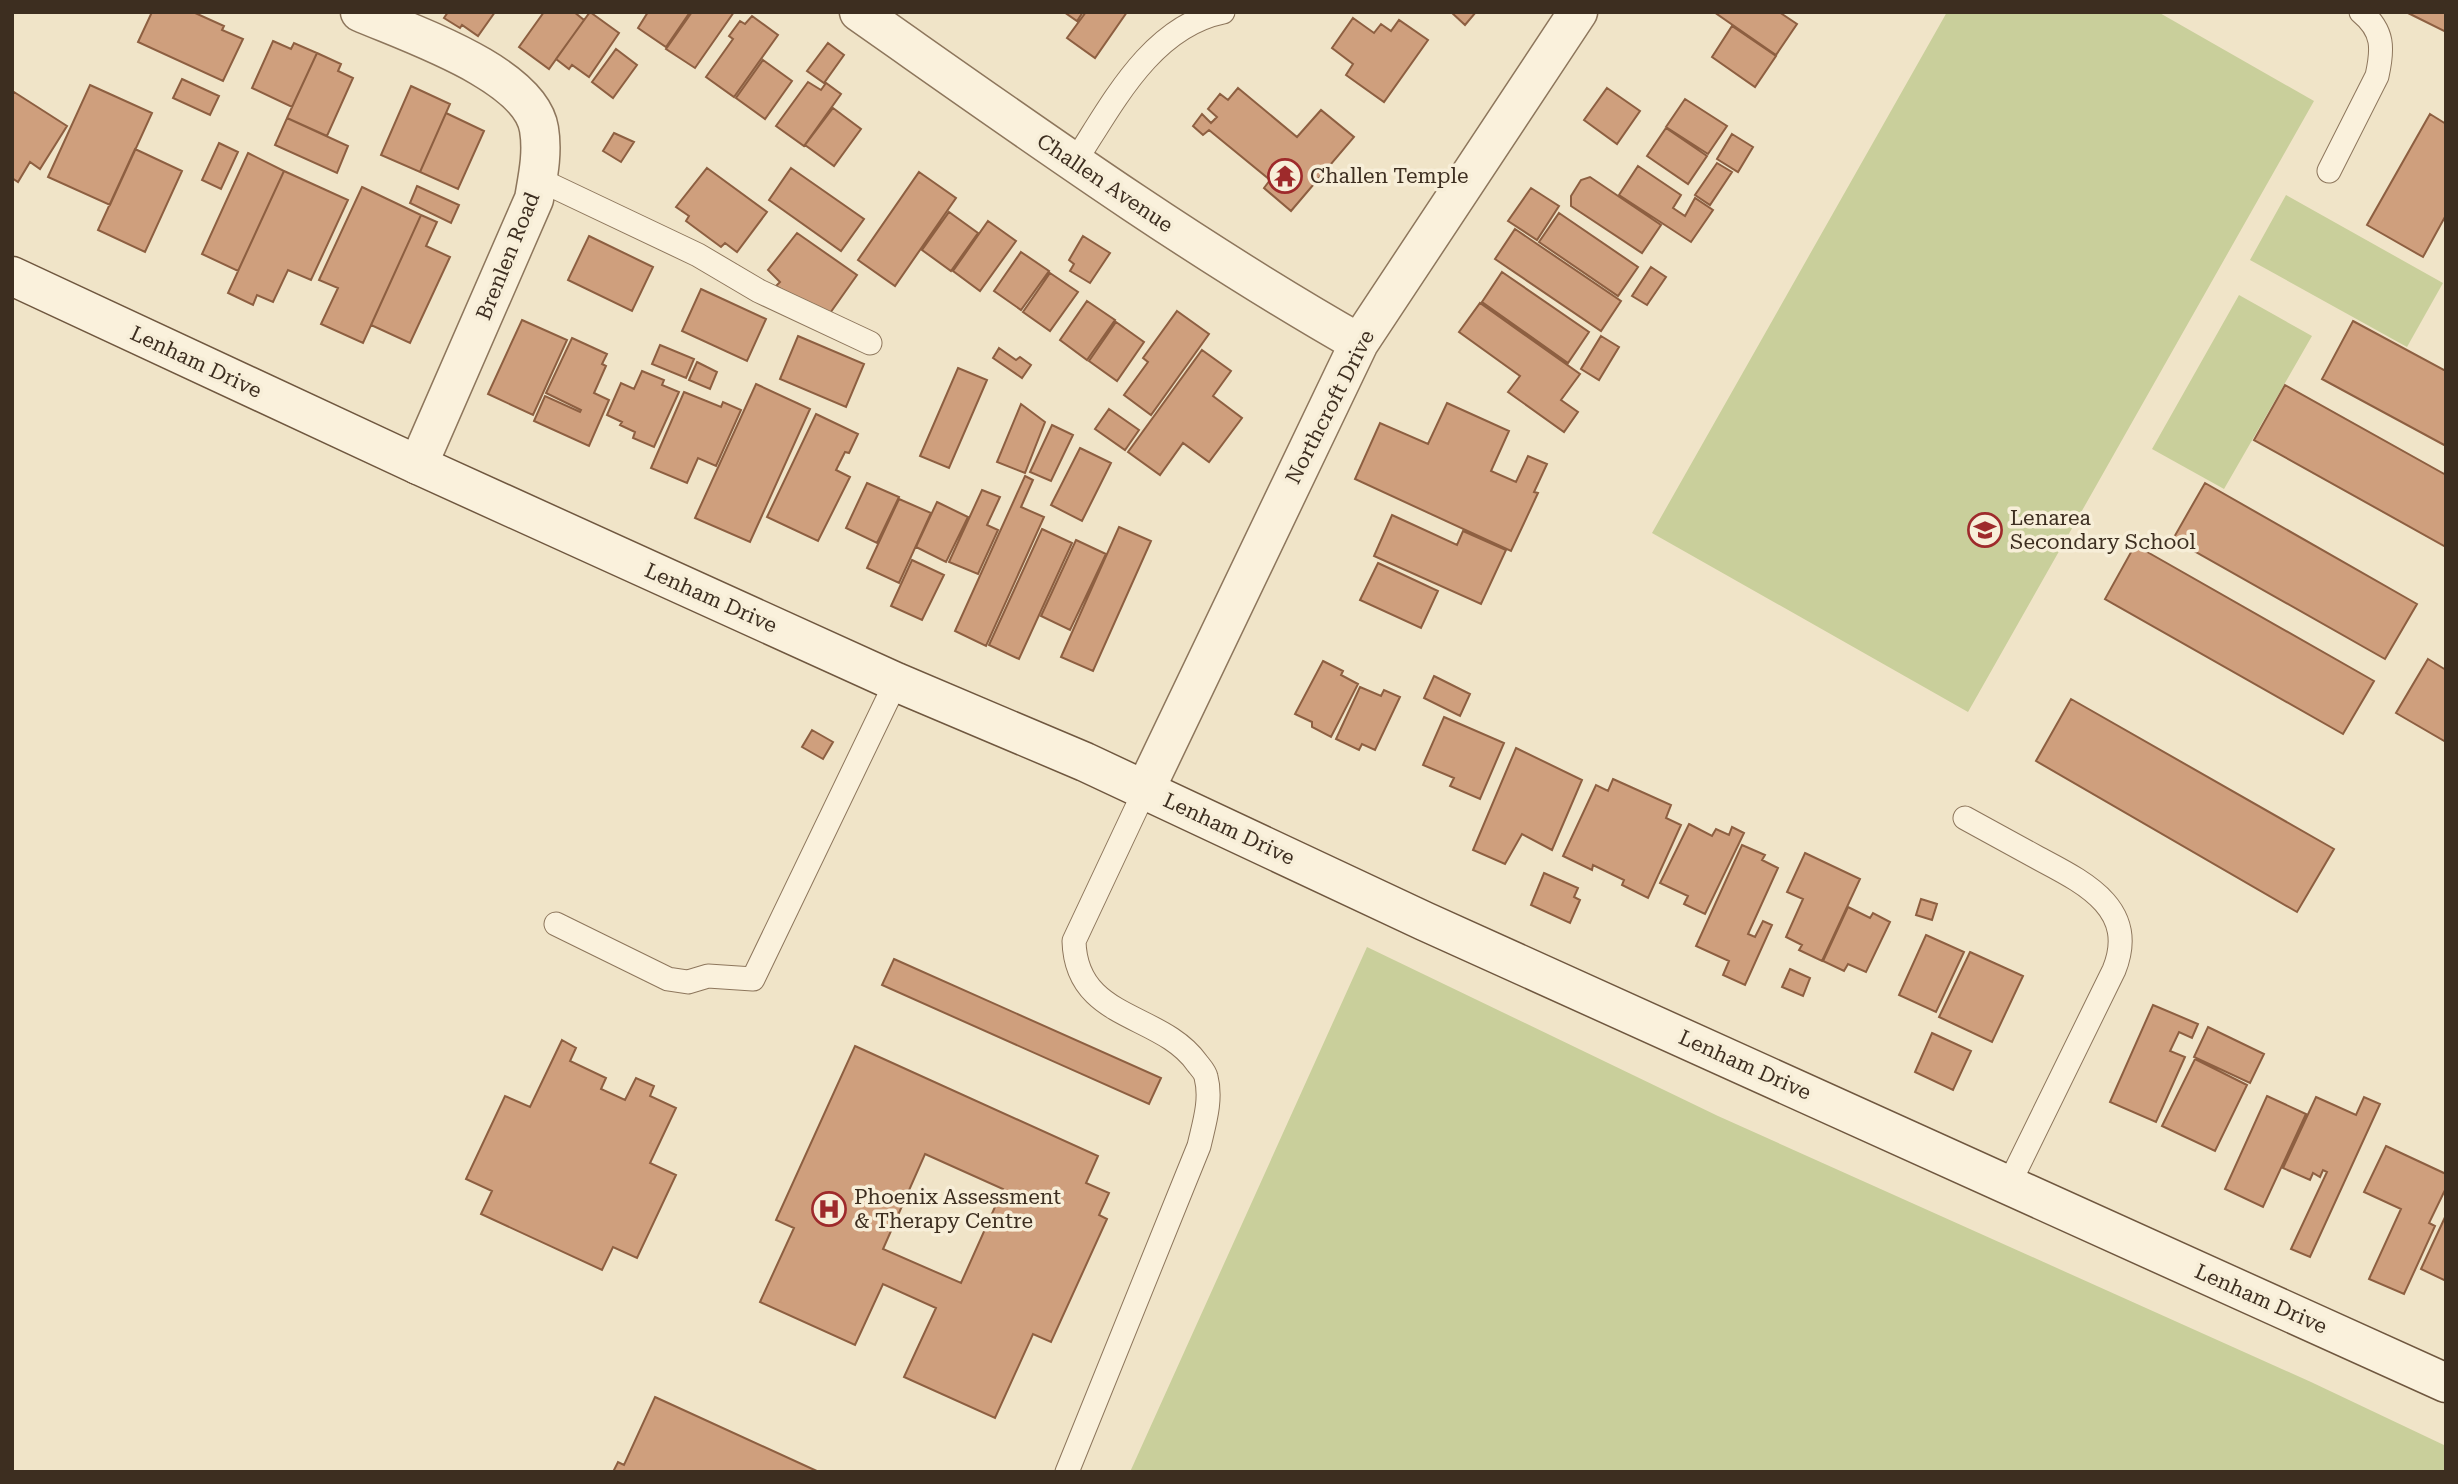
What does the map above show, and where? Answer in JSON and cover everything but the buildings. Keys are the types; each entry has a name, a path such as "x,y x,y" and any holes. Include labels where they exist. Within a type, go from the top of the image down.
{"street":[{"name":"Brenlen Road","path":"360,12 466,58 510,85 530,105 539,127 541,161 534,199 418,466"},
{"name":"Challen Avenue","path":"859,12 1133,204 1359,343"},
{"name":"Northcroft Drive","path":"1145,790 1359,343 1578,12"},
{"name":"Lenham Drive","path":"12,276 418,466 897,682 1145,790 1424,922 2446,1383"}],"lane":[{"path":"1074,163 1125,84 1148,56 1174,32 1204,16 1223,12"},
{"path":"2329,171 2378,76 2382,41 2368,18 2361,12"},
{"path":"538,178 698,255 759,291 870,343"},
{"path":"556,924 668,979 688,982 708,976 753,979 897,682"},
{"path":"1067,1472 1199,1146 1208,1109 1206,1075 1189,1052 1103,1003 1086,982 1075,960 1074,941 1145,790"},
{"path":"1965,818 2087,884 2113,914 2122,945 2114,970 2009,1184"}],"green space":[{"path":"1947,12 2158,12 2314,101 1968,712 1652,533"},
{"path":"2286,195 2443,283 2407,347 2250,260"},
{"path":"2239,295 2312,336 2224,489 2152,449"},
{"path":"1367,947 1718,1116 2311,1382 2446,1446 2446,1472 1130,1472"}],"place":[{"name":"Challen Temple","path":"1285,176"},
{"name":"Lenarea Secondary School","path":"1985,530"},
{"name":"Phoenix Assessment & Therapy Centre","path":"829,1209"}]}
